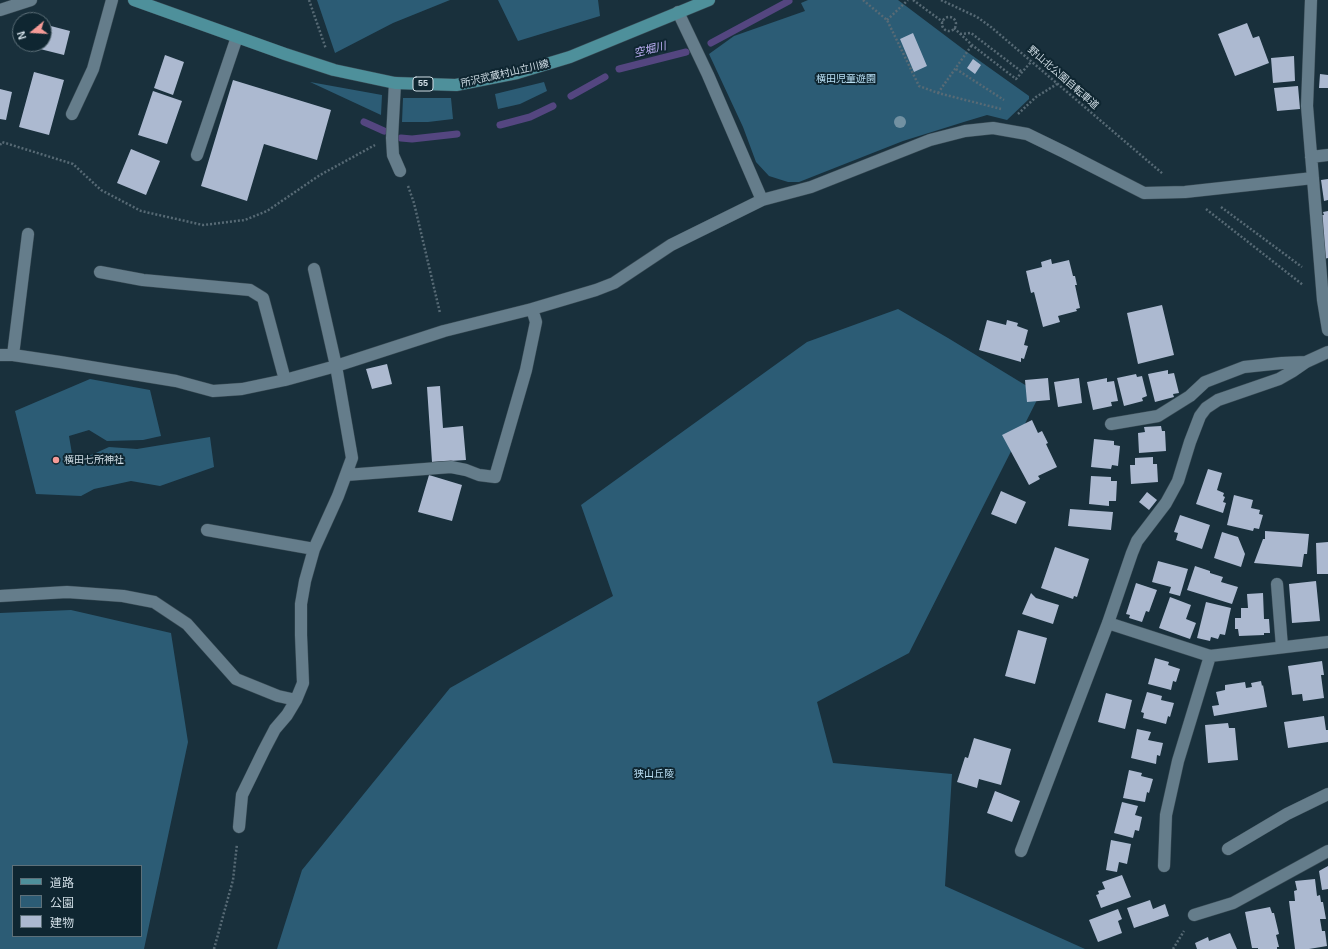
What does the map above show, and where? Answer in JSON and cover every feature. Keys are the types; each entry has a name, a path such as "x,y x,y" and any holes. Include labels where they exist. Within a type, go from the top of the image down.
{"main road":[{"name":"所沢武蔵村山立川線","path":"134,0 334,70 395,83 456,85 517,73 570,57 709,0"}],"street":[{"path":"0,10 31,0"},
{"path":"72,114 93,69 112,0"},
{"path":"1311,0 1307,106 1313,178 1325,285 1322,300 1328,330"},
{"path":"678,12 708,75 762,200"},
{"path":"196,154 237,37"},
{"path":"395,83 392,138 393,155 400,171"},
{"path":"0,355 13,355 176,381 213,391 242,389 285,380 336,366 444,331 532,309 596,290 614,282 671,245 762,200 811,187 930,140 965,131 994,128 1027,134 1144,193 1185,192 1313,178"},
{"path":"1311,157 1328,155"},
{"path":"13,355 28,234"},
{"path":"239,827 242,795 271,736 287,715 296,700 303,683 301,604 305,581 314,549 338,496 352,458 336,366 314,269"},
{"path":"100,272 143,280 250,290 263,298 285,380"},
{"path":"346,475 451,468 466,470 479,475 495,477 526,370 536,322 532,309"},
{"path":"1021,851 1108,623 1132,553 1137,541 1166,503 1178,481 1200,416 1206,408 1218,400 1279,379 1306,362 1328,352"},
{"path":"1111,424 1158,416 1190,396 1205,382 1244,368 1282,363 1306,362"},
{"path":"207,530 314,549"},
{"path":"1277,584 1282,647"},
{"path":"0,596 66,592 123,596 154,602 187,624 236,679 278,696 296,700"},
{"path":"1108,623 1210,656 1328,642"},
{"path":"1164,866 1166,814 1178,761 1210,656"},
{"path":"1228,849 1287,814 1328,794"},
{"path":"1194,915 1232,903 1328,851"}],"path":[{"path":"309,0 334,70"},
{"path":"863,0 887,20 919,86 938,94 1001,109"},
{"path":"887,20 908,0"},
{"path":"913,0 943,22"},
{"name":"野山北公園自転車道","path":"941,0 977,17 1168,178"},
{"path":"946,18 952,18 955,22 954,28 951,30 944,29 942,26 946,18"},
{"path":"954,28 972,45 1016,79 1031,62"},
{"path":"960,34 971,33 1022,73"},
{"path":"938,94 972,45"},
{"path":"956,69 1004,100"},
{"path":"1015,118 1036,97 1057,84"},
{"path":"0,144 2,142 73,164 100,190 141,211 203,225 246,220 267,211 320,175 383,141 392,138"},
{"path":"400,171 404,176 414,203 444,331"},
{"path":"1203,206 1307,288"},
{"path":"1219,206 1306,270"},
{"path":"214,949 233,880 239,827"}],"green space":[{"path":"317,0 450,0 393,23 335,53"},
{"path":"498,0 598,0 600,16 518,41"},
{"name":"横田児童遊園","path":"808,0 898,0 1029,96 1029,99 1007,120 987,115 903,141 799,182 788,182 769,176 756,162 743,127 709,54 734,36 805,11 801,3"},
{"path":"310,82 382,95 381,115"},
{"path":"544,82 547,91 520,104 498,109 495,94"},
{"path":"403,98 451,98 453,119 428,122 402,122"},
{"name":"狭山丘陵","path":"898,309 1040,394 909,653 817,702 833,763 952,774 945,886 1085,949 277,949 302,870 450,688 613,596 581,505 807,342"},
{"path":"90,379 150,390 161,436 143,440 107,441 89,430 69,436 73,460 89,456 109,447 137,449 210,437 214,467 160,486 131,481 94,489 81,496 36,494 15,411"},
{"path":"71,610 171,633 188,742 144,949 0,949 0,613"}],"building":[{"path":"1247,23 1253,38 1259,36 1269,63 1235,76 1218,34"},
{"path":"52,26 70,31 64,55 52,52"},
{"path":"913,33 927,66 914,72 900,39"},
{"path":"165,55 184,62 173,95 154,88"},
{"path":"1294,56 1295,81 1273,83 1271,58"},
{"path":"973,59 981,65 975,74 967,68"},
{"path":"34,72 64,80 49,135 19,127"},
{"path":"1320,74 1328,75 1328,88 1319,88"},
{"path":"233,80 331,110 317,160 264,144 247,201 201,186"},
{"path":"1298,86 1300,109 1277,111 1274,88"},
{"path":"0,89 12,92 6,120 0,119"},
{"path":"153,91 182,101 167,144 138,135"},
{"path":"131,149 160,161 146,195 117,183"},
{"path":"1328,179 1328,200 1324,201 1321,180"},
{"path":"1328,211 1328,258 1324,259 1319,215 1324,215 1323,212"},
{"path":"1051,259 1052,264 1069,260 1073,276 1075,276 1077,285 1075,285 1080,308 1076,309 1077,311 1058,316 1060,322 1043,327 1034,292 1031,293 1026,271 1042,267 1041,262"},
{"path":"1162,305 1174,355 1138,364 1127,313"},
{"path":"987,320 1006,325 1007,320 1018,323 1017,326 1028,330 1024,345 1028,346 1024,359 1021,358 1021,362 979,350"},
{"path":"387,364 392,384 372,389 366,369"},
{"path":"1168,370 1168,374 1174,373 1179,393 1173,394 1174,397 1155,402 1148,374"},
{"path":"1136,374 1137,377 1142,376 1147,396 1142,398 1143,401 1124,406 1117,378"},
{"path":"1048,378 1050,400 1027,402 1025,380"},
{"path":"1079,378 1082,403 1058,407 1054,382"},
{"path":"1107,378 1107,382 1114,381 1118,401 1111,402 1112,406 1093,410 1087,382"},
{"path":"440,386 443,428 463,426 466,460 432,462 427,387"},
{"path":"1032,420 1038,433 1042,431 1048,443 1046,444 1057,467 1038,476 1040,479 1029,485 1002,435"},
{"path":"1161,426 1162,431 1165,431 1166,451 1139,453 1138,433 1145,432 1144,427"},
{"path":"1094,439 1114,441 1114,445 1120,446 1118,466 1112,465 1111,469 1091,467"},
{"path":"1153,457 1153,464 1157,464 1158,482 1131,484 1130,465 1135,465 1135,458"},
{"path":"1208,469 1222,473 1217,490 1224,493 1223,496 1225,497 1223,502 1226,503 1223,513 1196,504"},
{"path":"429,475 462,485 452,521 418,512"},
{"path":"1091,476 1111,477 1111,481 1117,481 1116,501 1109,501 1109,506 1089,504"},
{"path":"1001,491 1026,502 1016,524 991,514"},
{"path":"1147,492 1157,500 1149,510 1139,502"},
{"path":"1234,495 1253,500 1251,508 1260,510 1259,514 1263,515 1259,529 1254,528 1253,531 1227,525"},
{"path":"1070,509 1113,512 1111,530 1068,526"},
{"path":"1180,515 1210,525 1202,549 1176,540 1178,533 1174,532"},
{"path":"1265,531 1309,534 1307,554 1304,554 1302,567 1254,563 1263,539 1265,539"},
{"path":"1222,532 1238,537 1245,554 1241,567 1214,558"},
{"path":"1328,542 1328,574 1317,574 1316,543"},
{"path":"1055,547 1089,559 1077,597 1074,596 1073,599 1041,588"},
{"path":"1158,561 1188,569 1180,596 1169,593 1171,587 1152,582"},
{"path":"1195,566 1223,577 1221,582 1238,587 1232,604 1187,590"},
{"path":"1316,581 1320,621 1292,623 1289,584"},
{"path":"1136,583 1157,590 1149,612 1146,611 1142,622 1129,618 1130,615 1126,614"},
{"path":"1031,593 1036,598 1059,605 1053,624 1022,614"},
{"path":"1263,593 1264,619 1269,619 1270,633 1264,633 1264,635 1239,636 1238,629 1235,629 1235,618 1241,618 1241,608 1248,608 1247,594"},
{"path":"1170,597 1191,605 1186,619 1196,623 1190,639 1159,628"},
{"path":"1206,602 1231,608 1225,635 1220,634 1218,639 1211,637 1210,641 1197,638"},
{"path":"1018,630 1047,638 1035,684 1005,676"},
{"path":"1155,658 1169,662 1168,665 1180,669 1176,682 1173,681 1171,690 1148,684"},
{"path":"1322,661 1324,675 1321,675 1324,698 1303,701 1302,694 1292,695 1288,666"},
{"path":"1261,681 1267,707 1214,716 1212,706 1219,705 1216,692 1225,690 1225,685 1245,682 1246,688 1252,687 1251,683"},
{"path":"1147,692 1162,696 1161,700 1174,703 1170,717 1168,716 1166,724 1143,718 1144,713 1141,712"},
{"path":"1106,693 1132,700 1125,729 1098,722"},
{"path":"1324,716 1326,730 1328,730 1328,742 1288,748 1284,722"},
{"path":"1228,723 1229,728 1235,728 1238,760 1208,763 1205,725"},
{"path":"1137,729 1151,732 1148,740 1163,743 1160,756 1157,755 1156,764 1131,758"},
{"path":"974,738 1011,749 1001,785 979,779 977,788 957,782 965,757 968,758"},
{"path":"1129,770 1142,773 1141,776 1153,779 1149,793 1147,792 1145,802 1123,798"},
{"path":"995,791 1020,801 1012,822 987,813"},
{"path":"1122,802 1138,806 1135,815 1142,817 1139,831 1135,830 1133,838 1114,833"},
{"path":"1111,840 1131,844 1127,864 1119,862 1117,872 1106,870"},
{"path":"1328,866 1328,889 1322,890 1319,871"},
{"path":"1122,875 1131,897 1101,908 1096,895 1099,894 1098,891 1105,889 1102,882"},
{"path":"1315,879 1317,896 1320,895 1321,902 1323,902 1326,919 1320,919 1322,931 1325,931 1327,946 1309,949 1295,949 1289,901 1295,901 1294,891 1297,890 1295,881"},
{"path":"1150,900 1153,909 1165,904 1169,916 1134,928 1127,908"},
{"path":"1270,907 1272,913 1274,913 1279,934 1276,935 1279,947 1277,947 1277,949 1252,948 1245,912"},
{"path":"1118,909 1122,919 1118,921 1122,933 1098,942 1089,920"},
{"path":"1230,933 1237,949 1197,949 1195,943 1208,937 1209,941"}],"waterway":[{"name":"空堀川","path":"711,43 789,1"},
{"name":"空堀川","path":"619,69 686,52"},
{"name":"空堀川","path":"571,96 605,77"},
{"name":"空堀川","path":"500,125 530,117 553,106"},
{"name":"空堀川","path":"364,122 384,131"},
{"name":"空堀川","path":"401,138 412,139 457,134"}],"place":[{"name":"横田七所神社","path":"56,460"}]}
